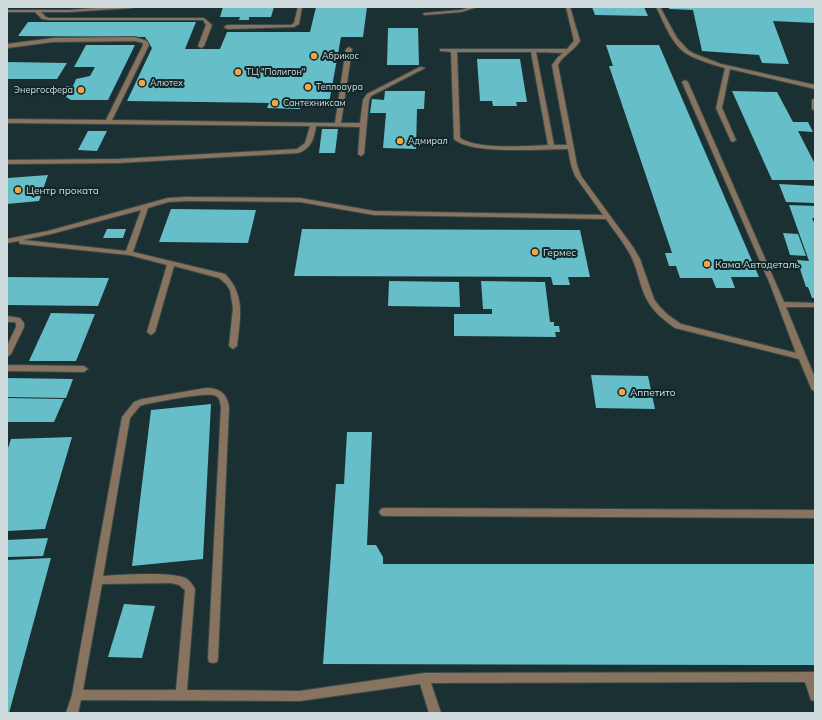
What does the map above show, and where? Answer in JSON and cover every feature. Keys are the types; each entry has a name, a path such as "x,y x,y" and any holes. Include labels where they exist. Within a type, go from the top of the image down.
{"lane":[{"path":"7,12 132,7"},
{"path":"227,27 292,26 296,24 300,7"},
{"path":"425,14 461,11 475,7"},
{"path":"568,7 577,40 575,44 557,60 555,65 578,176 609,217 635,256 646,293 652,305 662,316 678,326 802,357"},
{"path":"658,7 675,39 686,51 704,60 728,67 815,87"},
{"path":"36,11 44,18 50,19 204,19 209,24 201,46"},
{"path":"7,46 53,40 135,39 145,42 146,45 108,122"},
{"path":"338,124 349,49"},
{"path":"442,50 567,51"},
{"path":"454,50 457,139 460,143 473,147 571,147"},
{"path":"534,51 551,147"},
{"path":"728,67 719,108 734,140"},
{"path":"361,154 366,100 369,95 422,68"},
{"path":"685,82 782,304 815,388"},
{"path":"815,100 815,109"},
{"path":"7,121 363,125"},
{"path":"7,162 118,161 298,151 306,148 310,141 313,124"},
{"path":"8,241 49,233 168,200 186,198 288,199 374,213 609,217"},
{"path":"129,253 146,206"},
{"path":"8,241 129,253 222,276 228,281 235,291 237,299 233,346"},
{"path":"151,332 171,264"},
{"path":"782,304 815,305"},
{"path":"7,319 17,320 20,322 20,327 7,354"},
{"path":"7,368 84,369"},
{"path":"72,713 77,695 126,416 130,409 145,401 206,391 214,391 221,395 224,399 225,407 213,658"},
{"path":"384,512 815,514"},
{"path":"97,580 171,579 180,580 186,583 190,589 181,695"},
{"path":"77,695 300,696 424,678 812,677 815,696"},
{"path":"424,678 435,713"}],"building":[{"path":"223,7 274,7 271,17 249,17 249,20 239,20 240,17 220,17"},
{"name":"ТЦ \"Полигон\"","path":"316,7 367,7 363,37 341,37 329,103 301,103 300,109 267,108 269,103 127,101 152,48 145,37 18,36 28,22 196,22 185,49 220,49 227,32 310,32"},
{"path":"592,7 644,7 648,16 595,15"},
{"path":"669,7 815,7 815,23 773,21 789,64 762,63 759,55 702,51 693,10 669,9"},
{"path":"388,28 418,28 419,65 387,65"},
{"path":"86,45 135,45 108,100 71,100 66,97 70,91 62,91 65,86 73,86 76,79 90,76 95,67 74,67"},
{"path":"606,45 659,45 759,277 731,277 735,288 716,288 712,278 680,278 676,266 669,266 665,253 672,253 609,66 613,66"},
{"path":"477,59 520,59 527,102 516,102 517,106 493,106 492,101 480,101"},
{"path":"7,62 67,63 57,79 7,79"},
{"path":"385,91 425,91 424,109 417,109 416,149 383,148 386,113 370,113 372,99 384,100"},
{"path":"732,91 777,92 793,122 808,122 813,132 798,131 815,164 815,180 772,180"},
{"path":"322,129 338,129 335,153 319,153"},
{"path":"88,131 107,131 97,151 78,150"},
{"path":"48,175 39,201 7,204 8,178"},
{"path":"779,184 815,186 815,203 786,202"},
{"path":"789,205 815,206 815,218 812,218 815,225 815,298 812,298 808,287 806,287 797,260 809,261"},
{"path":"171,209 256,210 248,243 159,242"},
{"path":"107,229 126,229 123,238 103,238"},
{"path":"302,229 580,230 590,277 568,277 570,285 553,285 551,277 294,276"},
{"path":"783,233 798,234 806,256 790,255"},
{"path":"7,277 109,278 98,306 7,305"},
{"path":"389,281 459,282 460,307 388,306"},
{"path":"481,281 545,282 550,322 554,322 554,326 559,326 560,332 555,332 556,337 454,336 454,314 492,314 492,309 483,309"},
{"path":"51,313 95,314 76,361 29,361"},
{"path":"591,375 648,376 655,409 596,408"},
{"path":"7,378 73,379 66,398 7,397"},
{"path":"7,398 64,399 54,422 7,422"},
{"path":"211,404 203,559 132,566 151,410"},
{"path":"347,432 372,432 367,545 376,545 383,557 383,564 815,564 815,665 323,664 336,484 344,484"},
{"path":"72,437 45,529 7,531 7,451 11,439"},
{"path":"48,538 43,556 7,557 7,540"},
{"path":"51,558 9,713 7,713 7,560"},
{"path":"124,604 155,606 142,658 108,657"}],"place":[{"name":"Абрикос","path":"314,56"},
{"name":"ТЦ \"Полигон\"","path":"238,72"},
{"name":"Алютех","path":"142,83"},
{"name":"Теплоаура","path":"308,87"},
{"name":"Энергосфера","path":"81,90"},
{"name":"Сантехниксам","path":"275,103"},
{"name":"Адмирал","path":"400,141"},
{"name":"Центр проката","path":"18,190"},
{"name":"Гермес","path":"535,252"},
{"name":"Кама Автодеталь","path":"707,264"},
{"name":"Аппетито","path":"622,392"}]}
